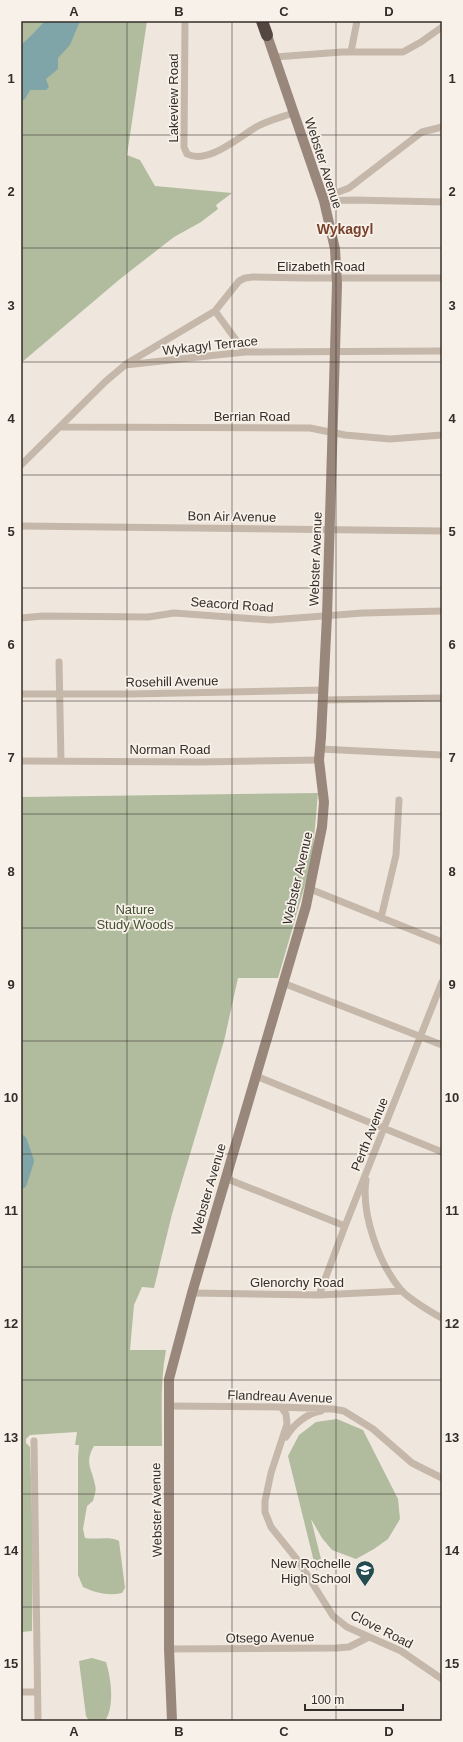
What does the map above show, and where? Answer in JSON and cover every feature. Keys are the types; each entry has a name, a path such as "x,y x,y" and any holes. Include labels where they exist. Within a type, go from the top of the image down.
{"highway":[{"path":"262,21 267,35"},
{"path":"266,21 267,35"}],"street":[{"name":"Lakeview Road","path":"185,21 184,147 187,154 197,157 216,152 260,126 293,113"},
{"path":"351,52 357,21"},
{"path":"275,57 351,52 403,52 421,42 442,26"},
{"name":"Webster Avenue","path":"172,1721 169,1649 169,1380 172,1363 192,1292 310,889 322,827 324,802 319,760 327,616 337,278 335,249 323,200 267,35"},
{"path":"323,200 349,188 422,132 442,128"},
{"path":"349,188 353,200"},
{"path":"323,200 442,202"},
{"name":"Elizabeth Road","path":"125,365 215,311 235,286 245,278 442,278"},
{"path":"215,311 246,352"},
{"name":"Wykagyl Terrace","path":"125,365 246,352 442,351"},
{"path":"21,465 106,381 125,365"},
{"name":"Berrian Road","path":"61,427 310,428 345,435 390,439 442,435"},
{"name":"Bon Air Avenue","path":"21,526 442,531"},
{"name":"Seacord Road","path":"21,618 43,616 148,617 174,613 270,620 363,613 442,611"},
{"path":"59,662 61,761"},
{"name":"Rosehill Avenue","path":"21,694 323,695 442,698"},
{"path":"320,749 442,755"},
{"name":"Norman Road","path":"21,761 200,762 319,760"},
{"path":"381,918 396,855 399,800"},
{"path":"310,889 442,942"},
{"path":"283,982 442,1045"},
{"name":"Perth Avenue","path":"319,1295 442,982"},
{"path":"256,1076 442,1152"},
{"path":"371,1161 367,1175 365,1199 370,1227 379,1253 402,1291 442,1318"},
{"path":"225,1178 345,1226"},
{"name":"Glenorchy Road","path":"192,1292 319,1295 402,1291"},
{"name":"Flandreau Avenue","path":"168,1406 281,1407 333,1409 344,1411 373,1429 412,1463 442,1478"},
{"name":"Clove Road","path":"281,1407 286,1414 287,1424 271,1473 265,1501 265,1512 271,1528 299,1562 333,1616 347,1627 401,1651 442,1679"},
{"name":"Clove Road","path":"281,1444 289,1432 300,1421 318,1411 333,1409"},
{"path":"34,1441 36,1692 38,1721"},
{"name":"Otsego Avenue","path":"169,1649 337,1648 348,1647 369,1637"},
{"path":"21,1692 36,1692"}],"green space":[{"path":"21,21 147,21 127,155 140,160 155,186 232,193 216,205 218,209 201,222 174,237 120,279 21,363"},
{"name":"Nature Study Woods","path":"318,793 312,861 278,978 238,978 224,1041 172,1214 154,1288 142,1287 134,1305 130,1350 166,1350 162,1386 162,1446 94,1446 91,1452 89,1462 96,1489 93,1501 87,1506 83,1529 85,1538 111,1539 119,1541 125,1588 122,1593 117,1594 107,1594 93,1591 83,1587 78,1575 79,1445 75,1445 77,1432 30,1435 26,1439 26,1443 30,1447 33,1545 32,1631 21,1632 21,797"},
{"path":"337,1419 363,1430 398,1499 400,1519 388,1539 356,1559 332,1550 322,1538 311,1519 323,1567 316,1570 288,1456 299,1435 316,1422"},
{"path":"92,1658 106,1662 109,1676 111,1700 108,1715 105,1721 89,1721 86,1716 79,1661"}],"water":[{"path":"45,21 80,21 70,45 58,58 58,69 46,79 49,87 46,90 30,90 25,99 21,101 21,45"}],"waterway":[{"path":"21,1141 28,1161 21,1183"}],"place":[{"name":"New Rochelle High School","path":"365,1587"}],"district":[{"name":"Wykagyl","path":"345,229"}]}
